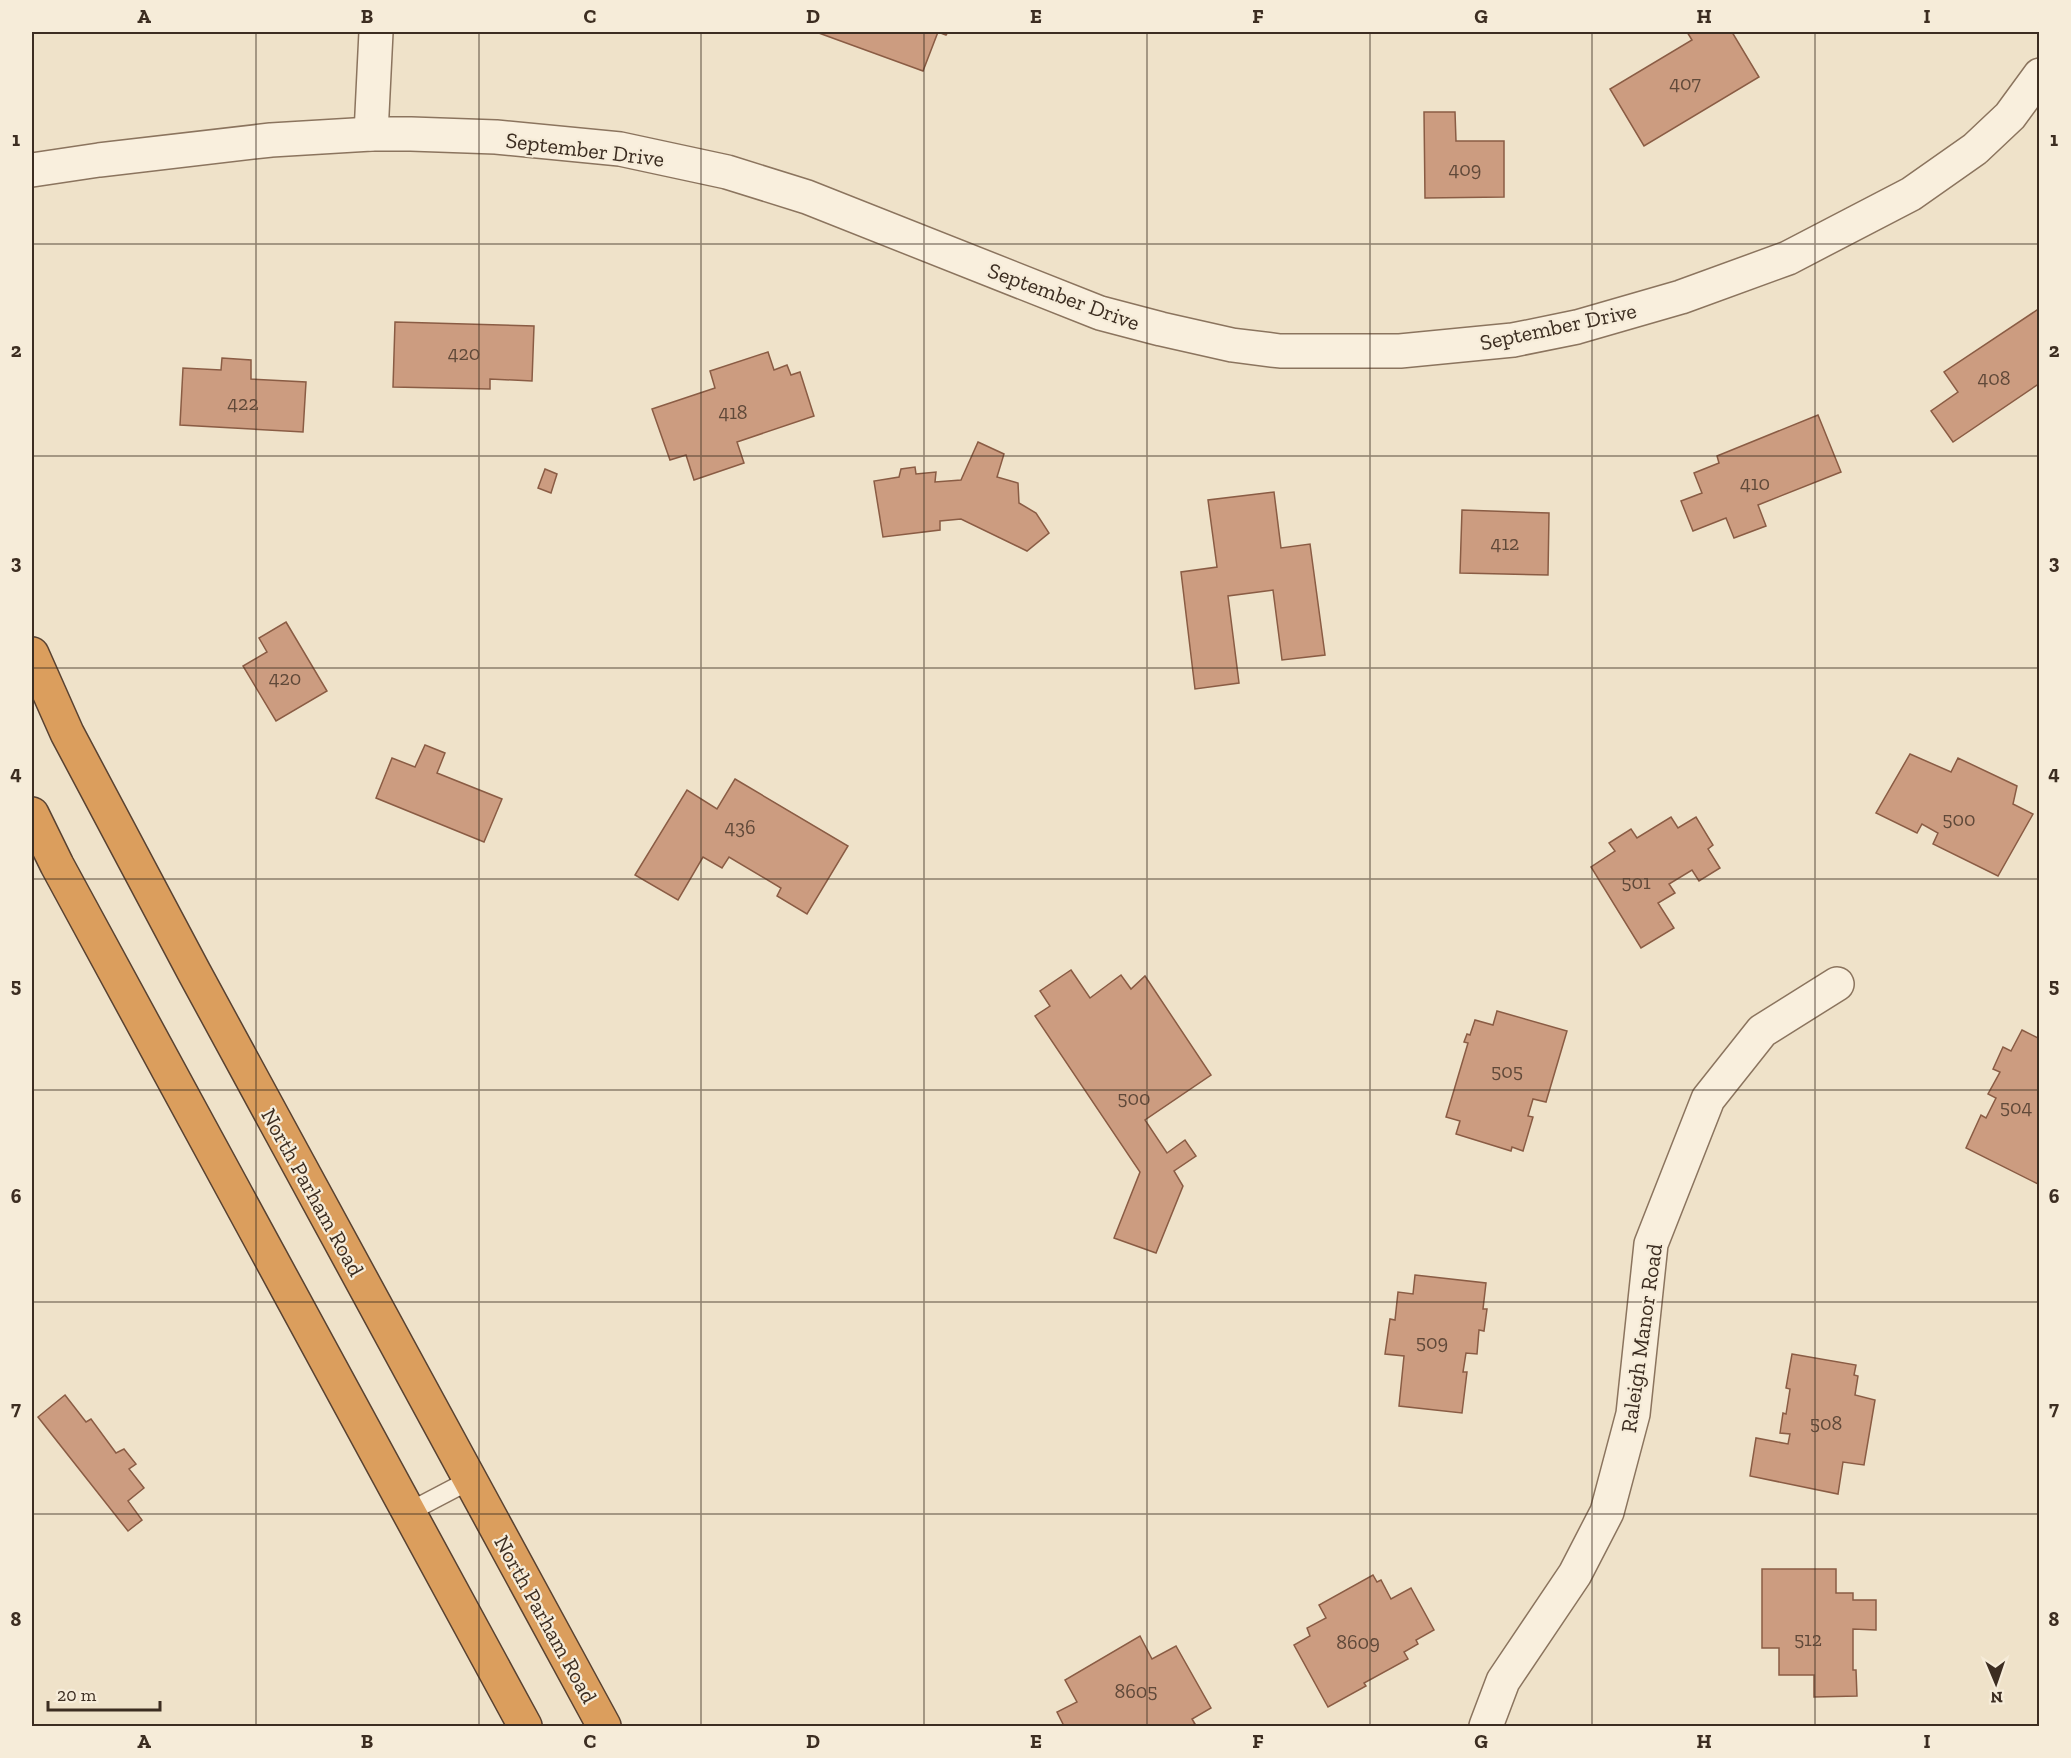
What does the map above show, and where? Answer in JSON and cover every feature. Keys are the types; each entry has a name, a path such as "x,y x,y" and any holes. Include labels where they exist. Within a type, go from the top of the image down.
{"highway":[{"name":"North Parham Road","path":"32,654 72,744 279,1130 604,1726"},
{"path":"32,814 57,865 525,1726"}],"street":[{"path":"371,134 376,32"},
{"name":"September Drive","path":"32,170 271,140 371,134 496,137 620,149 726,172 807,197 1100,313 1161,329 1232,345 1280,351 1400,351 1513,340 1577,327 1681,297 1788,258 1911,194 1975,149 2010,116 2040,75"},
{"name":"Raleigh Manor Road","path":"1486,1726 1503,1681 1575,1574 1607,1512 1633,1414 1651,1244 1708,1099 1762,1031 1837,984"}],"lane":[{"path":"409,1512 470,1480"}],"building":[{"path":"816,32 938,32 923,71"},
{"path":"1687,32 1732,32 1759,77 1644,146 1610,89 1692,40"},
{"path":"1424,112 1455,112 1456,141 1504,141 1504,197 1425,198"},
{"path":"2040,308 2040,383 1953,442 1931,411 1958,392 1944,372"},
{"path":"395,322 534,326 532,381 490,379 490,389 393,387"},
{"path":"768,352 774,370 787,365 791,375 800,372 814,416 737,442 744,463 694,480 686,455 670,460 652,409 715,388 710,371"},
{"path":"222,358 251,360 251,379 306,382 303,432 180,425 183,368 221,370"},
{"path":"1818,415 1841,472 1758,505 1766,526 1734,538 1726,518 1693,531 1681,501 1702,493 1694,473 1719,463 1717,456"},
{"path":"978,442 1004,454 997,477 1018,483 1019,503 1036,513 1049,533 1027,551 961,519 940,521 940,530 883,537 874,481 899,477 901,469 915,467 916,474 936,472 935,482 961,480"},
{"path":"545,469 557,474 551,493 538,488"},
{"path":"1274,492 1281,548 1310,544 1325,655 1282,660 1273,590 1228,596 1239,683 1195,689 1181,572 1217,567 1208,500"},
{"path":"1462,510 1549,513 1548,575 1460,573"},
{"path":"286,622 327,691 276,721 243,666 267,652 259,638"},
{"path":"425,745 445,753 437,773 502,799 484,842 376,798 392,758 415,767"},
{"path":"1910,754 1951,772 1958,758 2017,786 2013,804 2033,814 1998,876 1933,844 1938,833 1922,824 1917,833 1876,813"},
{"path":"735,779 848,846 807,914 777,896 781,888 729,857 722,868 703,857 678,900 635,875 687,790 717,809"},
{"path":"1671,817 1678,828 1696,817 1713,845 1708,849 1720,868 1699,881 1692,870 1669,884 1675,893 1658,903 1674,928 1641,948 1591,867 1615,851 1609,843 1631,829 1637,838"},
{"path":"1071,970 1090,998 1121,975 1131,989 1145,976 1211,1075 1145,1120 1167,1153 1185,1140 1196,1156 1174,1171 1183,1186 1156,1253 1114,1238 1140,1172 1035,1016 1050,1006 1040,991"},
{"path":"1497,1011 1567,1031 1546,1102 1533,1099 1528,1116 1533,1117 1523,1151 1512,1147 1511,1151 1456,1134 1460,1121 1446,1117 1468,1043 1464,1042 1467,1034 1470,1035 1475,1020 1493,1025"},
{"path":"2022,1030 2040,1039 2040,1185 1966,1148 1981,1115 1986,1118 1996,1098 1988,1094 2000,1072 1993,1069 2003,1047 2011,1051"},
{"path":"1415,1275 1486,1283 1483,1309 1487,1309 1484,1331 1479,1330 1477,1354 1466,1353 1463,1372 1467,1372 1462,1413 1399,1406 1404,1356 1385,1354 1390,1319 1395,1320 1398,1292 1413,1294"},
{"path":"1792,1354 1856,1365 1854,1375 1858,1376 1855,1395 1875,1400 1864,1465 1843,1462 1838,1494 1750,1476 1756,1438 1788,1444 1790,1434 1780,1433 1790,1389 1786,1388"},
{"path":"65,1395 86,1422 91,1419 116,1453 124,1449 136,1464 129,1469 144,1488 128,1501 142,1520 128,1531 38,1417"},
{"path":"1762,1569 1836,1569 1836,1593 1853,1593 1853,1600 1876,1600 1876,1630 1853,1629 1853,1670 1856,1670 1857,1696 1814,1697 1814,1675 1779,1675 1779,1648 1762,1648"},
{"path":"1373,1575 1377,1582 1381,1580 1391,1599 1411,1588 1434,1630 1416,1640 1418,1644 1404,1652 1408,1659 1364,1683 1366,1686 1328,1707 1294,1645 1310,1636 1307,1628 1326,1618 1319,1605"},
{"path":"1140,1636 1152,1659 1176,1646 1211,1708 1192,1719 1195,1724 1190,1726 1064,1726 1057,1712 1077,1702 1065,1680"}]}
